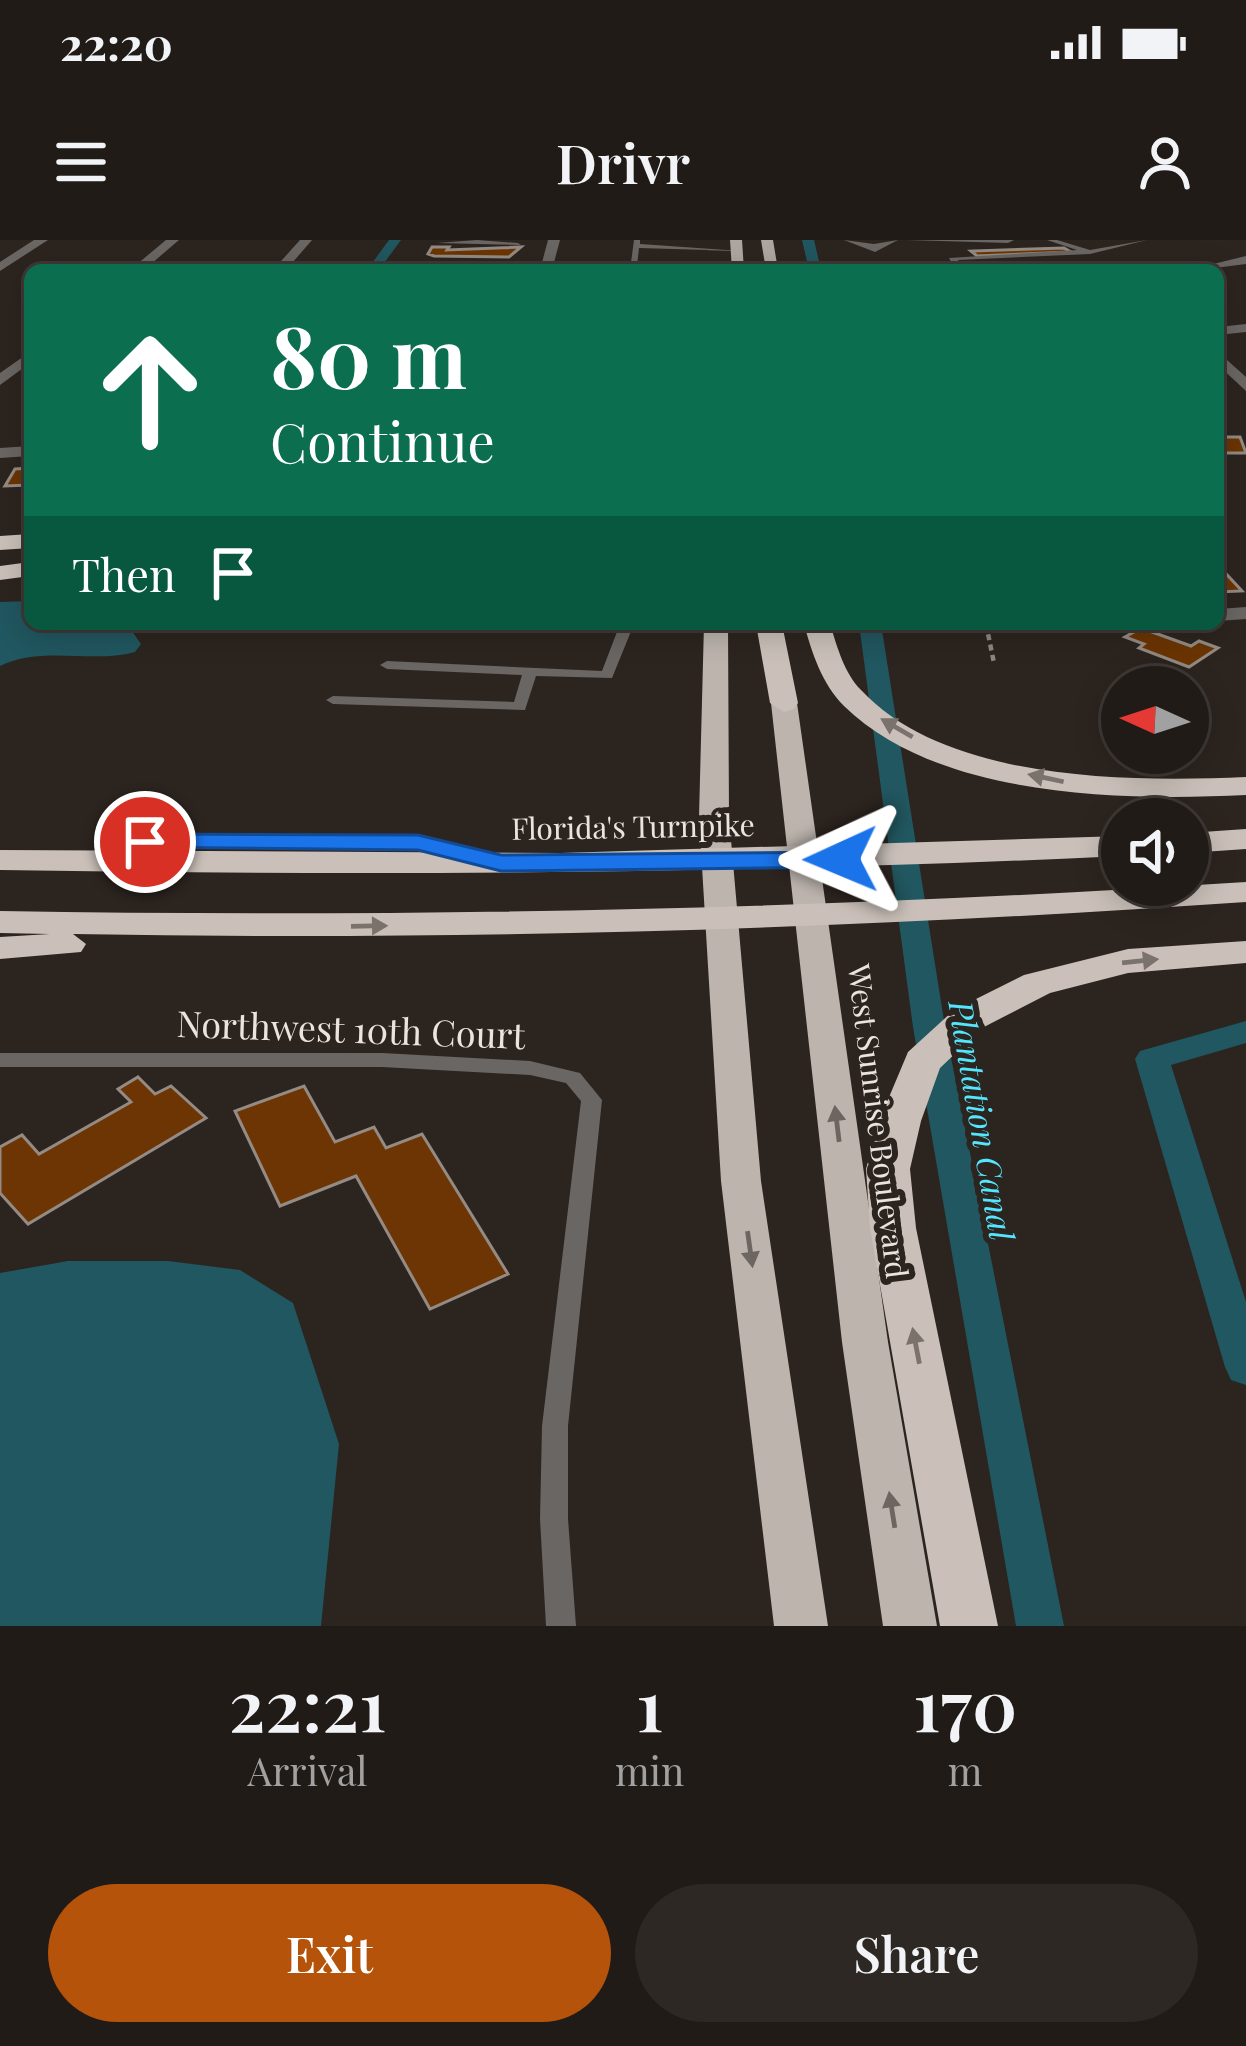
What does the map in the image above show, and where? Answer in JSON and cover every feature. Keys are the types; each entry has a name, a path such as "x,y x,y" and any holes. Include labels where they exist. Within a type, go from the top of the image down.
{"highway":[{"path":"716,630 714,817 741,1181 801,1626"},
{"path":"770,630 784,703"},
{"path":"820,638 853,698 891,727 936,748 1076,784 1140,789 1246,786"},
{"name":"West Sunrise Boulevard","path":"784,703 865,1342 910,1626"},
{"path":"0,836 418,843 501,863"},
{"path":"1209,842 1246,839"},
{"name":"Florida's Turnpike","path":"0,860 501,863 841,859 1101,847"},
{"path":"0,922 290,928 848,915 965,912 1246,892"},
{"path":"0,948 290,928"},
{"path":"969,1626 893,1228 888,1169 922,1062 968,1018 1037,984 1129,961 1246,952"}],"main road":[{"name":"West Sunrise Boulevard","path":"782,630 784,703"}],"street":[{"path":"0,267 42,240"},
{"path":"143,264 173,240"},
{"path":"284,264 306,240"},
{"path":"850,240 875,248 892,240"},
{"path":"913,240 1008,240"},
{"path":"875,248 881,264"},
{"path":"0,380 24,361"},
{"path":"1224,362 1246,386"}],"lane":[{"path":"1050,240 1090,252"},
{"path":"956,264 953,258 1090,252 1144,240"},
{"path":"440,243 518,245"},
{"path":"636,243 679,250 736,246"},
{"path":"678,264 679,250"},
{"path":"387,665 607,675 625,630"},
{"path":"333,700 520,707 530,672"},
{"name":"Northwest 10th Court","path":"0,1060 382,1060 530,1068 572,1078 592,1100 555,1426 554,1519 561,1626"}],"path":[{"path":"987,630 994,663"}],"water":[{"path":"24,601 24,630 131,630 141,644 135,652 118,655 33,657 0,666 0,602"},
{"path":"68,1261 168,1261 240,1270 293,1303 339,1444 321,1626 0,1626 0,1273"}],"building":[{"path":"432,247 521,247 509,257 434,256 428,254"},
{"path":"1064,248 1071,252 977,256 971,251"},
{"path":"1224,437 1240,437 1246,453 1224,453"},
{"path":"24,468 24,485 5,486 15,469"},
{"path":"1224,572 1242,591 1224,592"},
{"path":"1147,630 1191,646 1199,641 1218,648 1186,666 1139,648 1144,644 1125,637"},
{"path":"138,1077 155,1094 171,1086 206,1118 28,1224 0,1193 0,1147 22,1135 39,1154 131,1102 118,1089"},
{"path":"304,1086 335,1142 374,1127 386,1148 422,1134 508,1274 430,1309 356,1176 280,1206 235,1111"}],"waterway":[{"path":"377,264 395,240"},
{"name":"Plantation Canal","path":"808,240 814,264"},
{"name":"Plantation Canal","path":"871,630 929,1027 1040,1626"},
{"path":"1246,1032 1152,1059 1246,1367"}],"route":[{"path":"145,842 418,843 501,863 841,859"}]}
